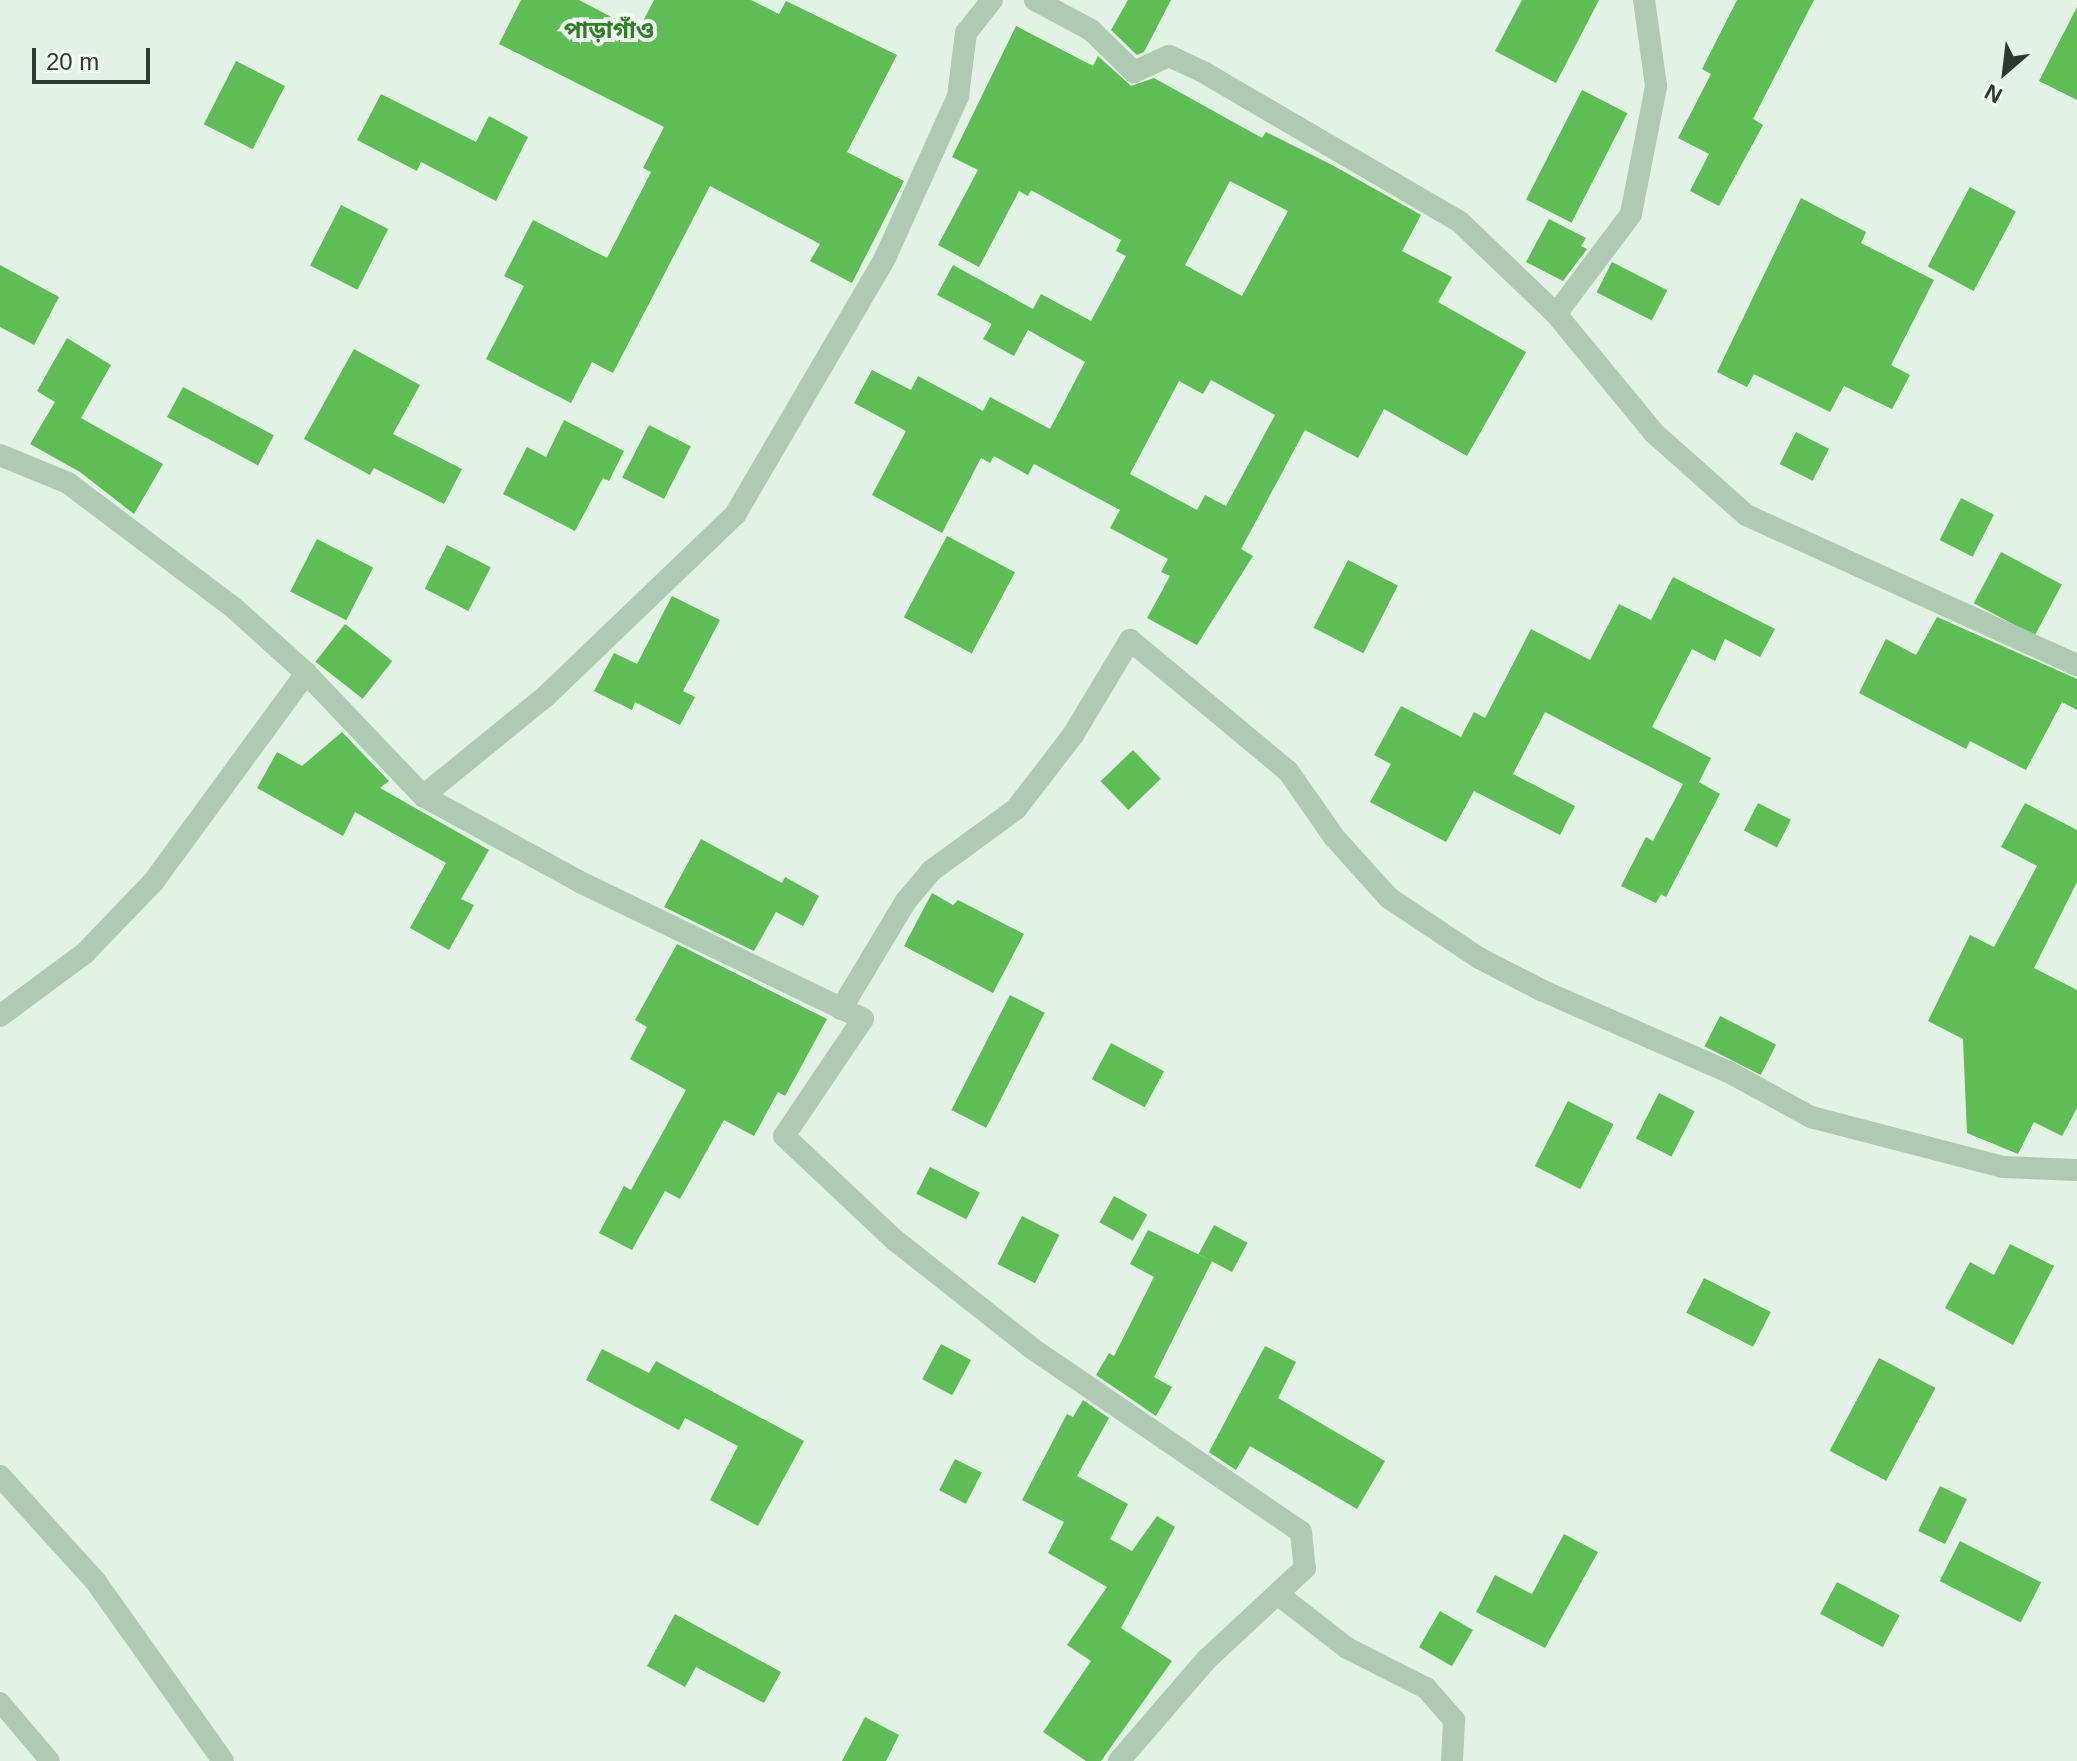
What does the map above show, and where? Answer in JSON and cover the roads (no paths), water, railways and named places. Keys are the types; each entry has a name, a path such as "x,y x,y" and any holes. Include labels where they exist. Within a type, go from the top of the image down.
{"street":[{"path":"423,796 546,696 735,515 885,258 958,96 966,33 992,0"},
{"path":"1035,0 1091,30 1134,72 1169,56 1385,175 1460,222 1556,314 1654,433 1746,515 2077,665"},
{"path":"1556,314 1631,214 1656,86 1644,0"},
{"path":"0,455 68,483 235,609 306,673 423,796 580,882 863,1019 784,1136 896,1241 1030,1347 1301,1532 1305,1568 1280,1596 1207,1659 1119,1761"},
{"path":"841,1009 906,901 931,871 1016,809 1073,735 1130,640 1288,771 1334,837 1389,898 1479,958 1541,990 1729,1072 1811,1117 2003,1167 2077,1170"},
{"path":"0,1016 85,953 154,881 306,673"},
{"path":"0,1476 96,1582 223,1761"},
{"path":"1280,1596 1347,1648 1426,1688 1454,1720 1452,1761"}],"lane":[{"path":"0,1702 50,1761"}],"district":[{"name":"পাড়াগাঁও","path":"609,30"}]}
